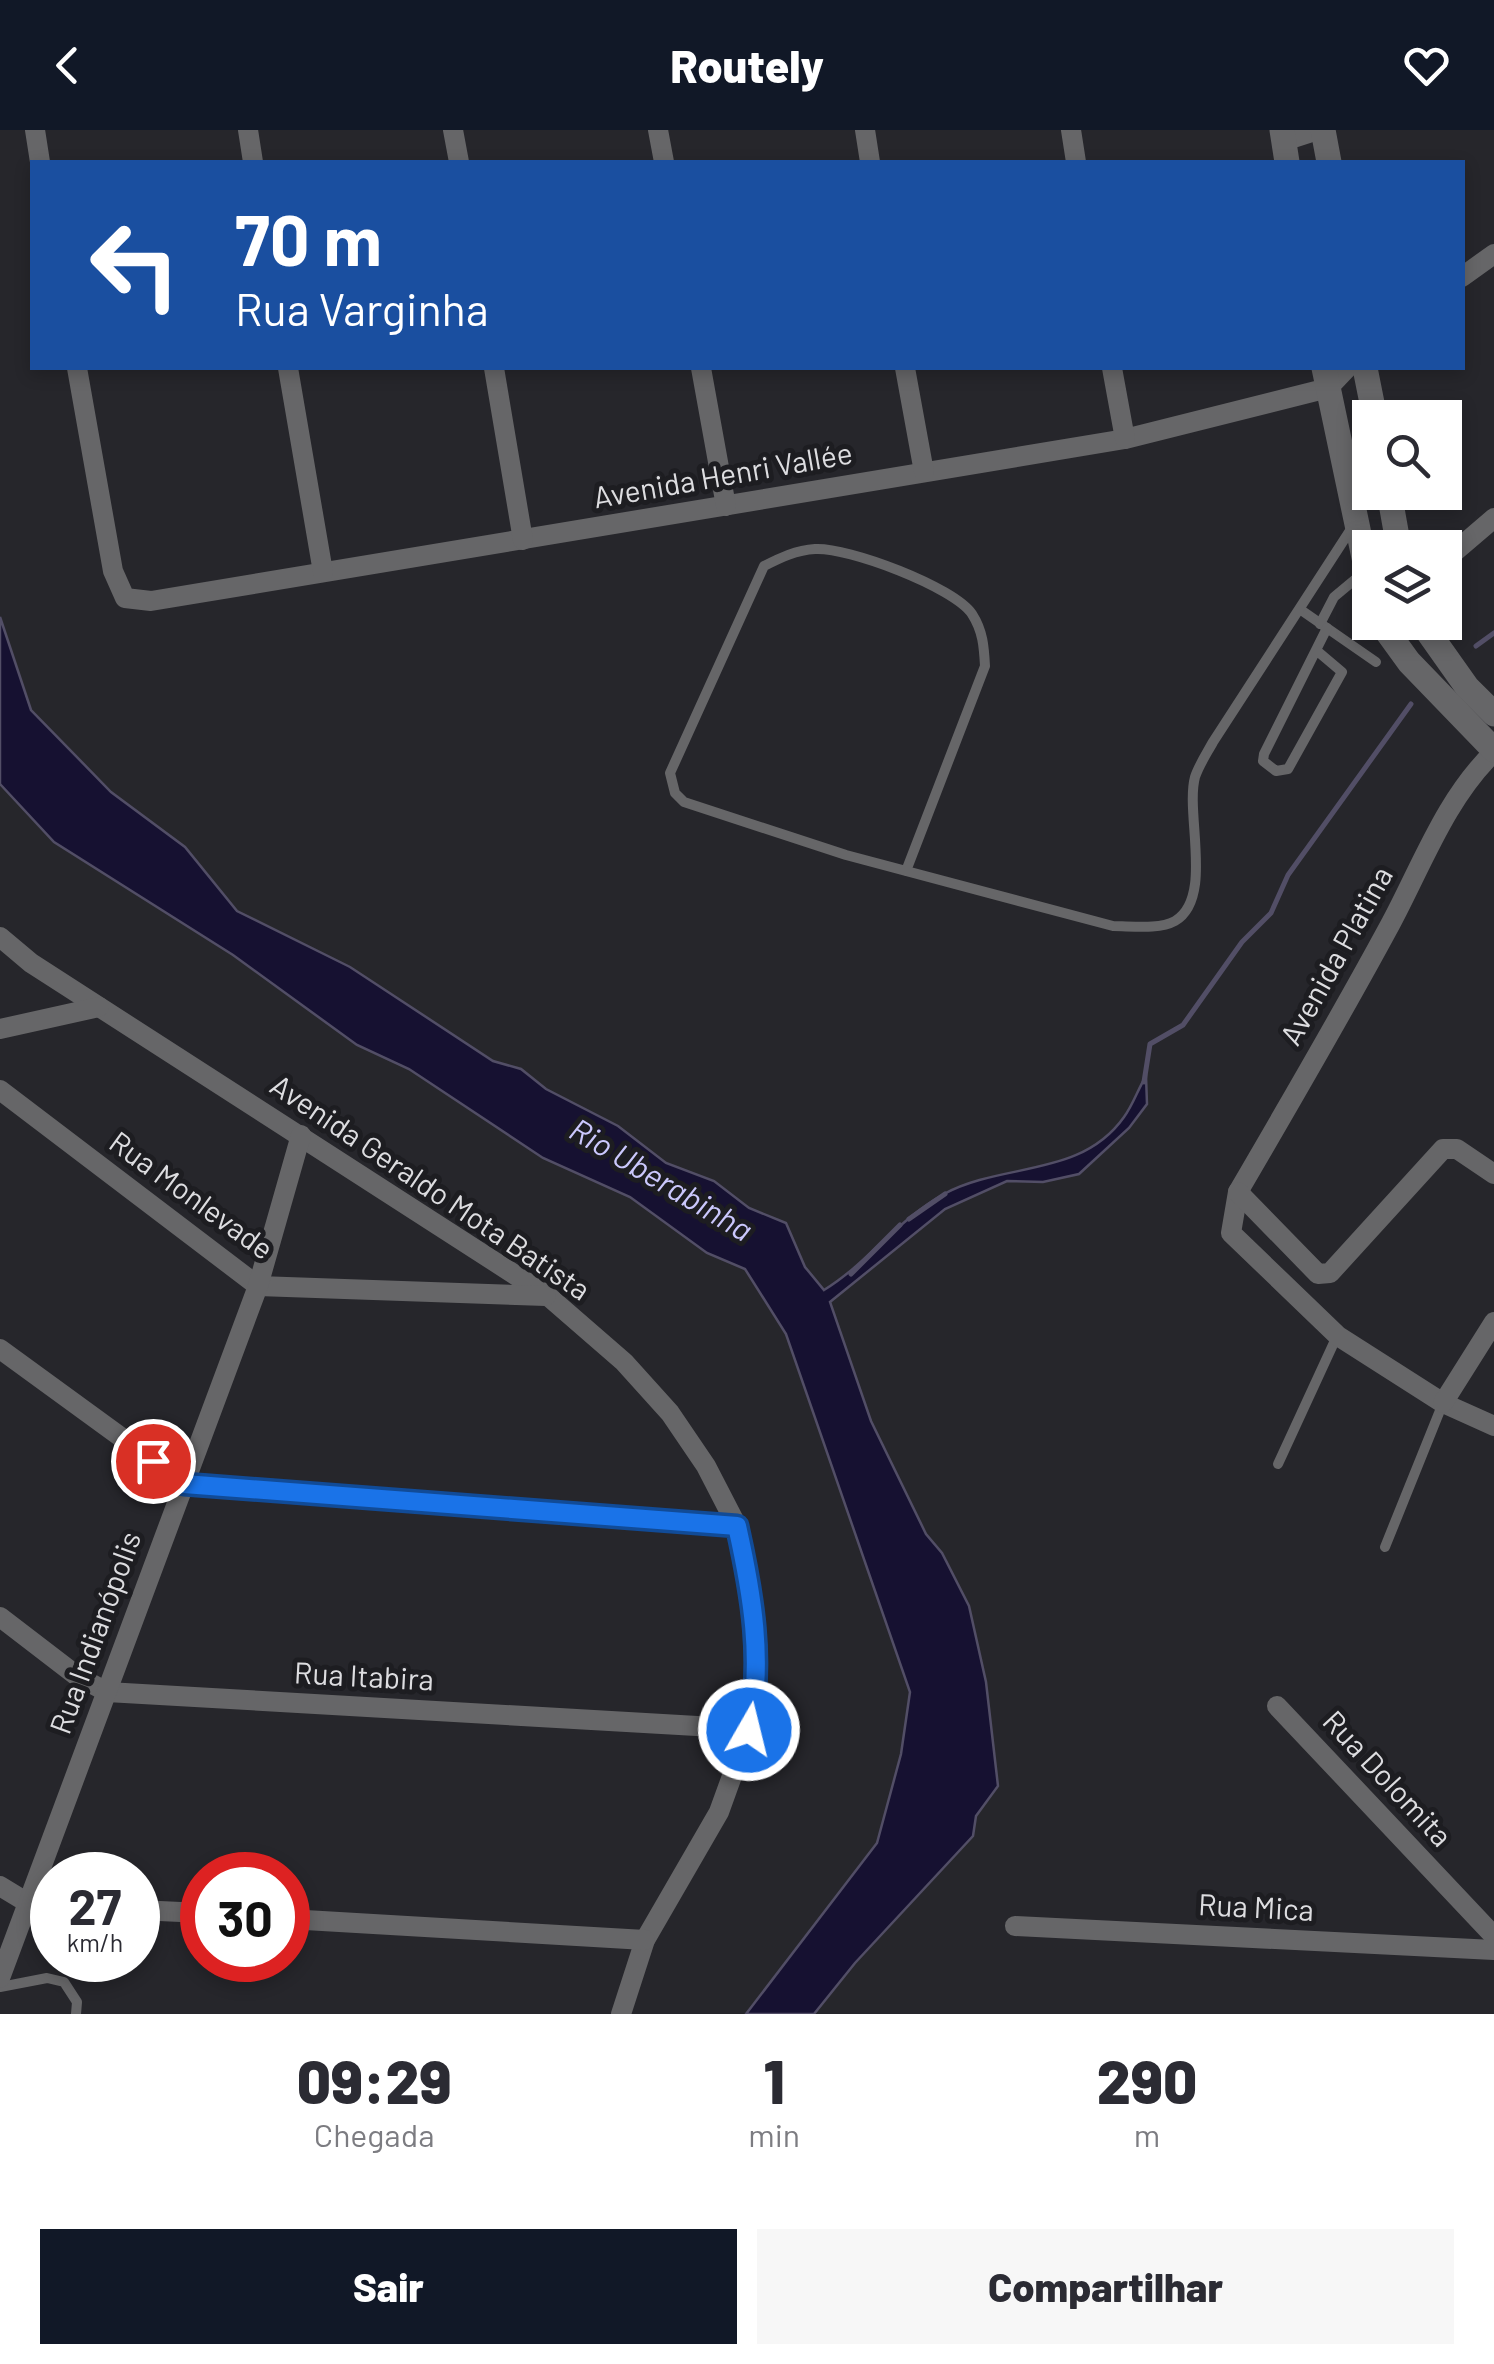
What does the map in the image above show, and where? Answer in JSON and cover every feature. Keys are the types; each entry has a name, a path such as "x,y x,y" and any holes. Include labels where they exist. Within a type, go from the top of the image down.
{"street":[{"path":"35,130 40,160"},
{"path":"248,130 254,160"},
{"path":"453,130 458,160"},
{"path":"658,130 664,160"},
{"path":"865,130 870,160"},
{"path":"1071,130 1076,160"},
{"path":"1284,144 1321,130 1328,160"},
{"path":"1465,275 1494,254"},
{"name":"Avenida Henri Vallée","path":"77,370 113,571 125,598 150,601 1125,438 1326,378"},
{"path":"288,370 322,572"},
{"path":"494,370 523,540"},
{"path":"701,370 726,506"},
{"path":"905,370 924,472"},
{"path":"1112,370 1125,438"},
{"path":"1365,370 1371,400"},
{"path":"1326,378 1358,530"},
{"path":"1356,520 1378,510"},
{"path":"1462,545 1494,518"},
{"path":"1390,640 1494,751"},
{"path":"1434,640 1494,714"},
{"name":"Avenida Platina","path":"1238,1192 1329,1036 1444,818 1474,772 1494,751"},
{"name":"Avenida Geraldo Mota Batista","path":"0,936 31,963 548,1296 624,1362 670,1413 706,1466 737,1526 755,1634 756,1696 749,1730 719,1812 644,1940 621,2014"},
{"path":"0,1029 99,1007"},
{"name":"Rua Monlevade","path":"0,1090 258,1286 548,1296"},
{"name":"Rua Indianópolis","path":"0,1978 258,1286 301,1135"},
{"path":"1238,1192 1318,1274 1330,1273 1443,1149 1457,1149 1494,1174"},
{"path":"1238,1192 1231,1233 1338,1336 1443,1403 1494,1426"},
{"path":"1443,1403 1494,1322"},
{"path":"0,1349 184,1484 737,1526"},
{"name":"Rua Itabira","path":"0,1617 77,1676 107,1692 749,1730"},
{"name":"Rua Dolomita","path":"1277,1706 1494,1936"},
{"path":"0,1886 28,1903"},
{"path":"310,1920 644,1940"},
{"name":"Rua Mica","path":"1015,1926 1494,1950"}],"lane":[{"path":"906,870 986,666 984,637 970,610 916,578 845,552 817,549 789,554 764,566 670,773 675,793 684,802 906,870 1113,926 1174,922 1188,908 1194,890 1195,778 1213,742 1356,520"},
{"path":"1316,650 1342,672 1288,769 1276,771 1263,761 1264,754 1316,650 1334,597 1352,587"},
{"path":"1301,610 1376,662"},
{"path":"1278,1464 1338,1336"},
{"path":"1385,1547 1443,1403"},
{"path":"0,1987 46,1978 64,1982 77,2002 76,2014"}],"water":[{"name":"Rio Uberabinha","path":"0,617 31,710 111,792 185,847 237,911 350,967 493,1061 521,1069 546,1089 618,1126 666,1163 714,1181 749,1208 786,1223 805,1267 824,1290 944,1194 991,1177 1064,1160 1106,1137 1124,1117 1146,1076 1147,1104 1129,1128 1079,1174 1043,1182 1007,1181 945,1209 830,1302 871,1421 926,1534 942,1553 969,1606 986,1682 998,1786 976,1816 973,1836 855,1963 814,2014 746,2014 877,1843 901,1754 910,1692 786,1334 745,1269 707,1253 630,1197 543,1158 409,1069 357,1045 233,955 54,842 0,784"}],"waterway":[{"path":"1476,646 1494,633"},
{"path":"1144,1082 1150,1044 1183,1025 1242,942 1271,913 1288,875 1411,704"},
{"path":"909,1219 945,1194"},
{"path":"851,1274 900,1225"}],"route":[{"path":"153,1461 184,1484 737,1526 749,1579 755,1634 756,1696 749,1730"}]}
